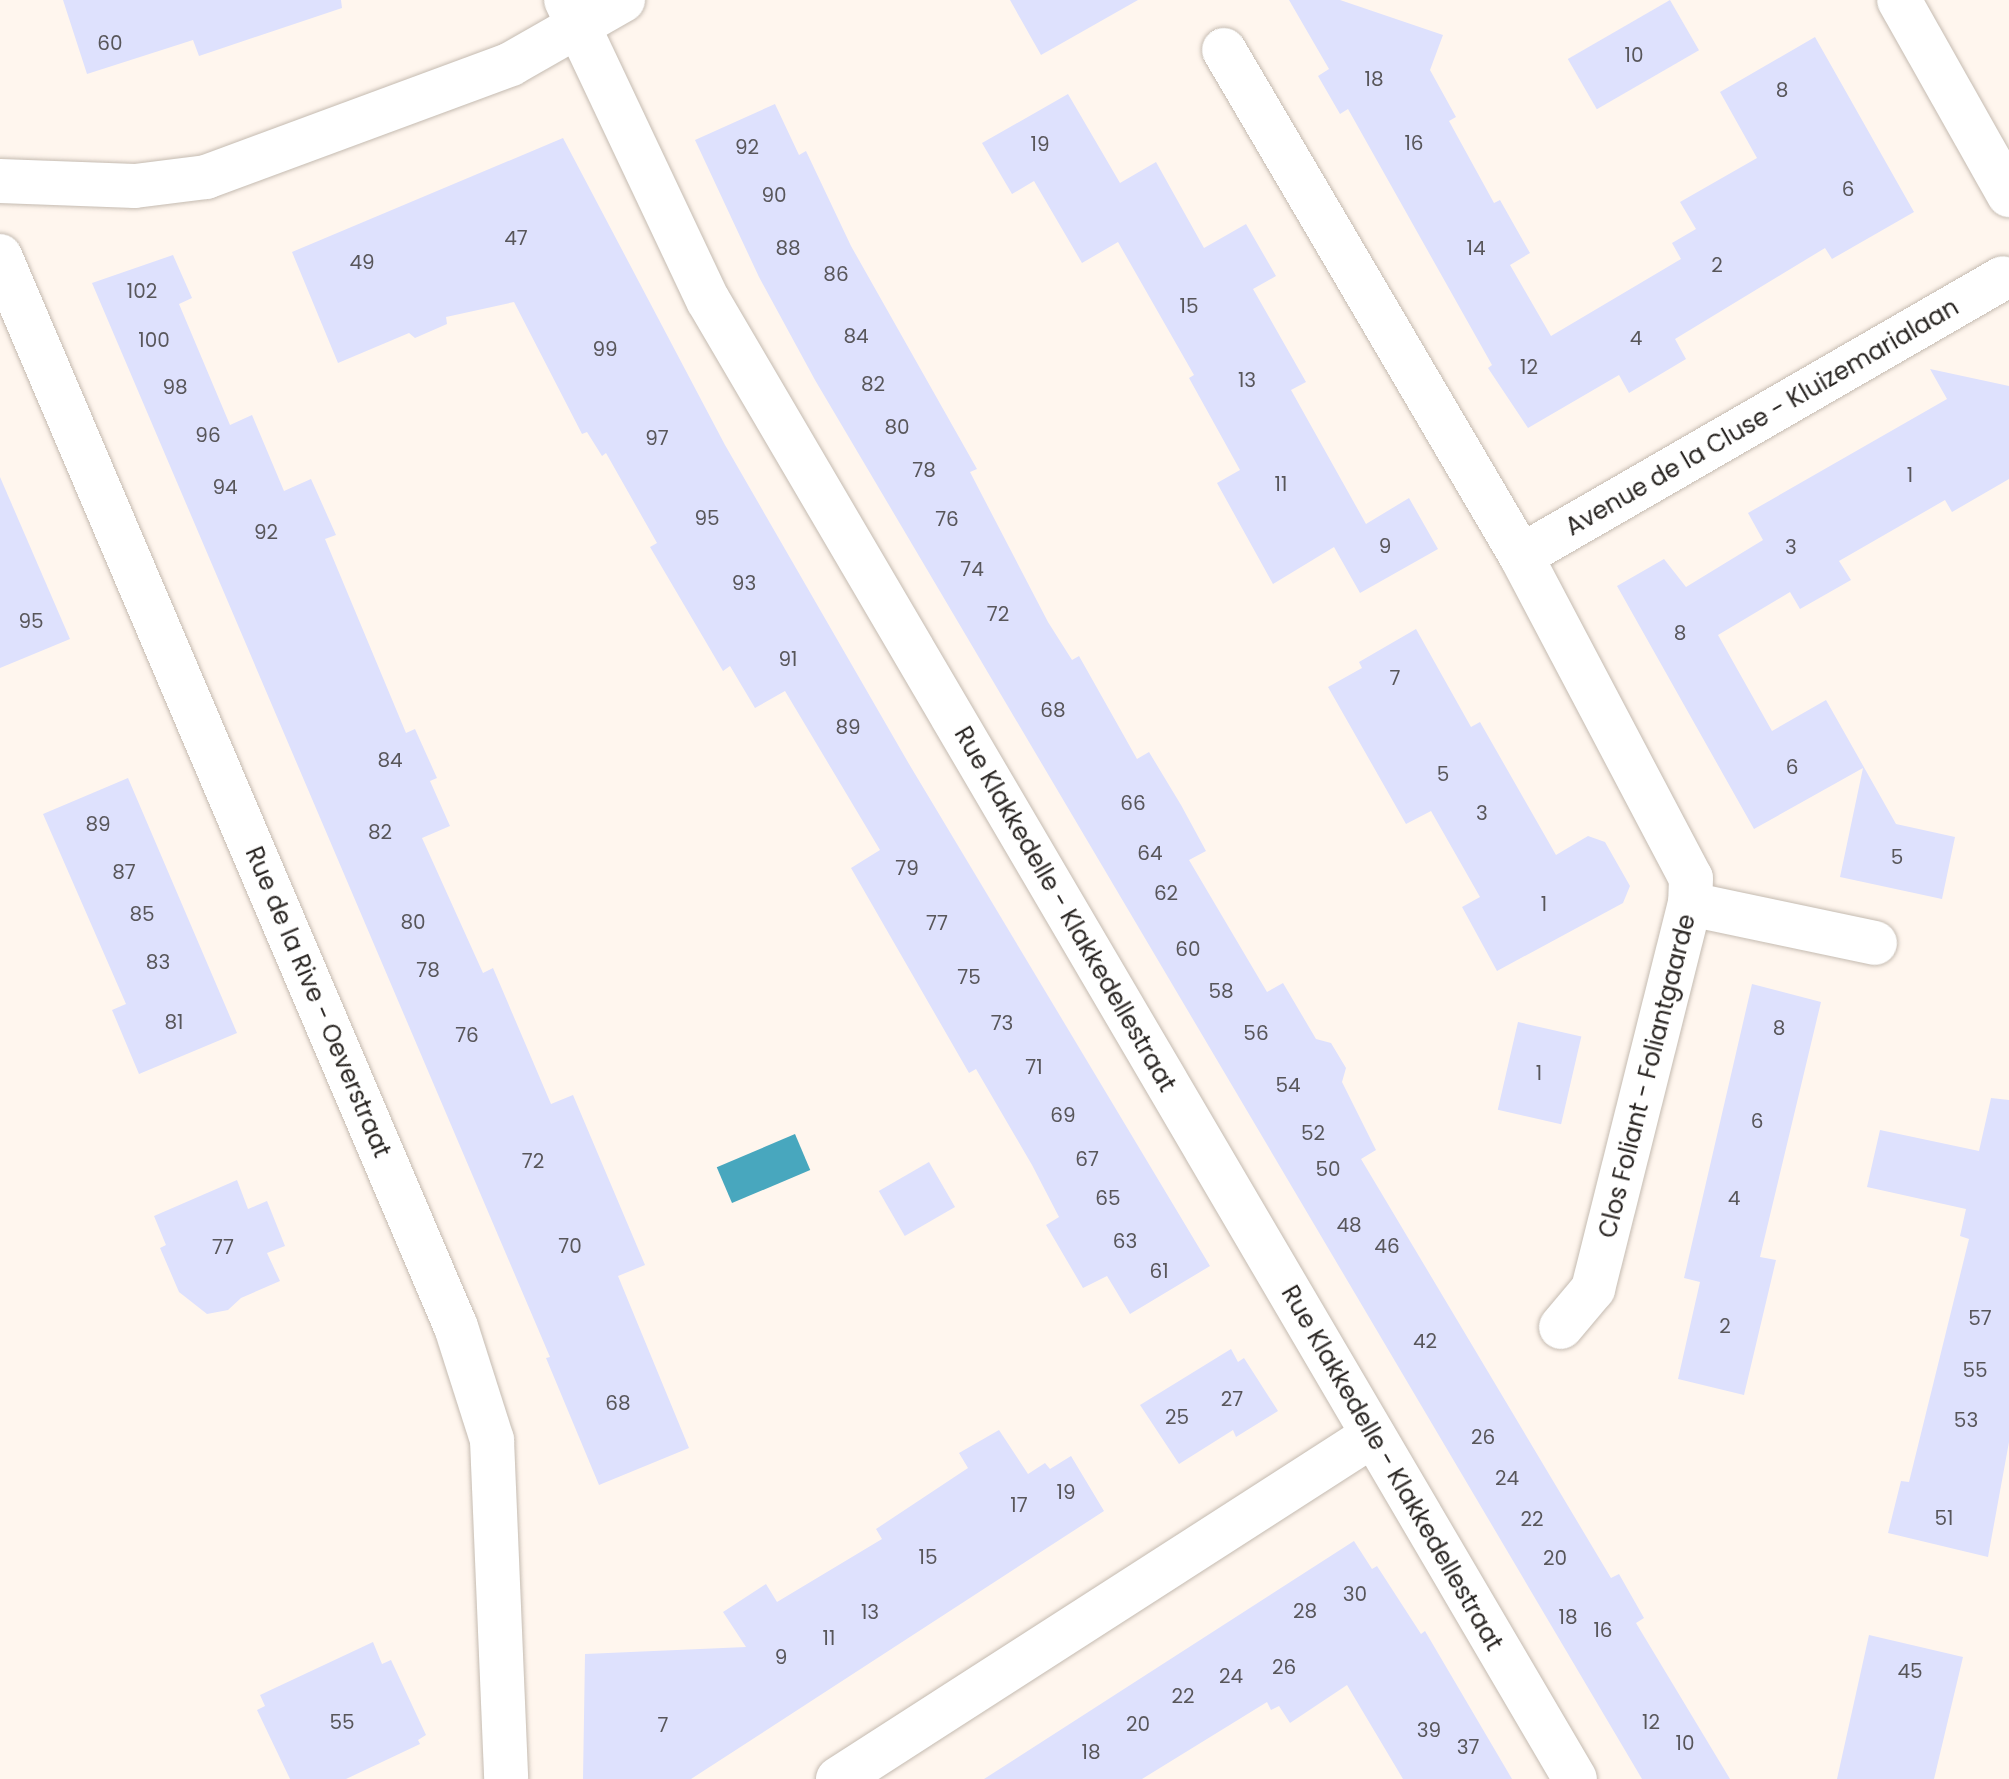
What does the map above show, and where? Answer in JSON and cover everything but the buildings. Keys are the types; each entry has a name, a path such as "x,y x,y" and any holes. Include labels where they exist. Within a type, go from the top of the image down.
{"street":[{"path":"0,181 135,186 206,177 511,64 572,13 623,0"},
{"path":"1899,0 2009,195"},
{"name":"Rue Klakkedelle - Klakkedellestraat","path":"572,13 708,300 1575,1779"},
{"path":"1224,50 1521,556 1691,878 1690,904"},
{"name":"Rue de la Rive - Oeverstraat","path":"0,256 456,1327 492,1440 506,1779"},
{"name":"Avenue de la Cluse - Kluizemarialaan","path":"1521,556 2007,269"},
{"name":"Clos Foliant - Foliantgaarde","path":"1561,1327 1593,1289 1690,904 1875,943"},
{"path":"838,1779 1373,1435"}],"water":[{"path":"795,1134 810,1170 732,1203 717,1167"}]}
